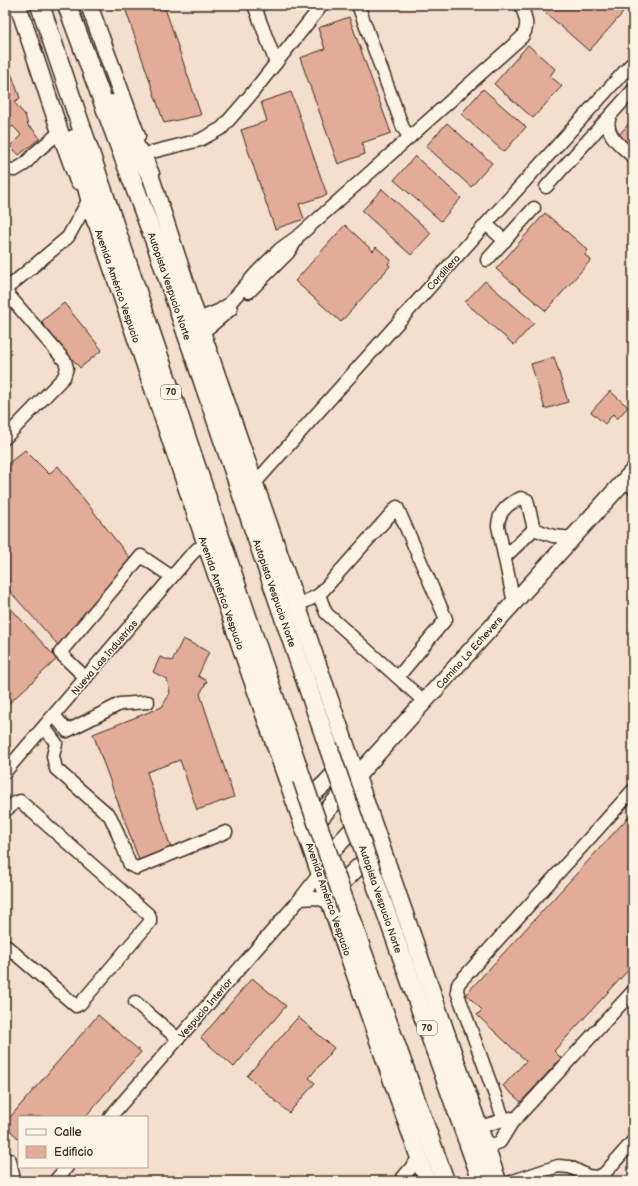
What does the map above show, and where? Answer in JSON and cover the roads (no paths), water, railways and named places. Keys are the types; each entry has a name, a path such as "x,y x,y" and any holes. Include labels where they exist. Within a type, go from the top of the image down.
{"highway":[{"path":"39,5 96,221"},
{"name":"70","path":"39,5 302,779 445,1181"},
{"name":"Autopista Vespucio Norte","path":"67,5 157,247 373,876 482,1181"},
{"path":"84,52 150,174"}],"main road":[{"name":"Avenida Américo Vespucio","path":"18,5 60,132 87,203 96,221 206,546 427,1181"},
{"path":"89,5 144,154 200,325 498,1181"},
{"name":"Camino Lo Echevers","path":"306,834 514,603 630,480"},
{"path":"296,806 317,791 326,782 342,764 349,752"},
{"path":"349,752 362,756 377,754"},
{"path":"319,870 369,811"},
{"path":"329,902 357,867 381,846"}],"street":[{"path":"254,5 276,63"},
{"path":"144,154 200,140 222,128 276,63 319,9 320,5"},
{"path":"358,5 403,128 410,137"},
{"path":"200,325 220,319 288,253 301,234 522,37 527,25 521,5"},
{"name":"Cordillera","path":"255,483 633,62"},
{"path":"546,187 633,90"},
{"path":"610,116 608,124 609,133 633,156"},
{"path":"5,169 15,170 25,164 35,153 60,132"},
{"path":"5,438 64,377 67,368 65,362 5,291 68,237 87,203"},
{"path":"487,260 534,208"},
{"path":"486,224 505,241"},
{"path":"514,603 498,520 511,502 521,498 527,500 534,529"},
{"path":"298,605 319,595 397,507 446,619 398,677"},
{"path":"534,529 553,536 574,538"},
{"path":"504,557 534,529"},
{"name":"Nueva Las Industrias","path":"5,772 193,553 206,546"},
{"path":"86,678 60,653 141,556 172,577"},
{"path":"319,595 326,613 425,702"},
{"path":"54,715 67,731 120,704 148,702"},
{"path":"44,727 56,743 53,756 56,769 110,816 130,865 137,868 226,832"},
{"path":"504,1120 459,997 457,991 458,984 633,790"},
{"path":"5,811 20,801 149,915 150,918 150,922 140,934 80,1004 76,1006 5,946"},
{"name":"Vespucio Interior","path":"111,1116 300,899 319,870"},
{"path":"300,899 315,898 329,902"},
{"path":"486,1147 500,1142 511,1124 518,1116 633,990"},
{"path":"135,1002 178,1039"},
{"path":"479,1127 518,1116"},
{"path":"513,1181 558,1166 570,1167 588,1176 597,1177 604,1174 633,1141"},
{"path":"400,1181 419,1158"},
{"path":"10,1160 13,1181"},
{"path":"55,1181 66,1168"}]}
